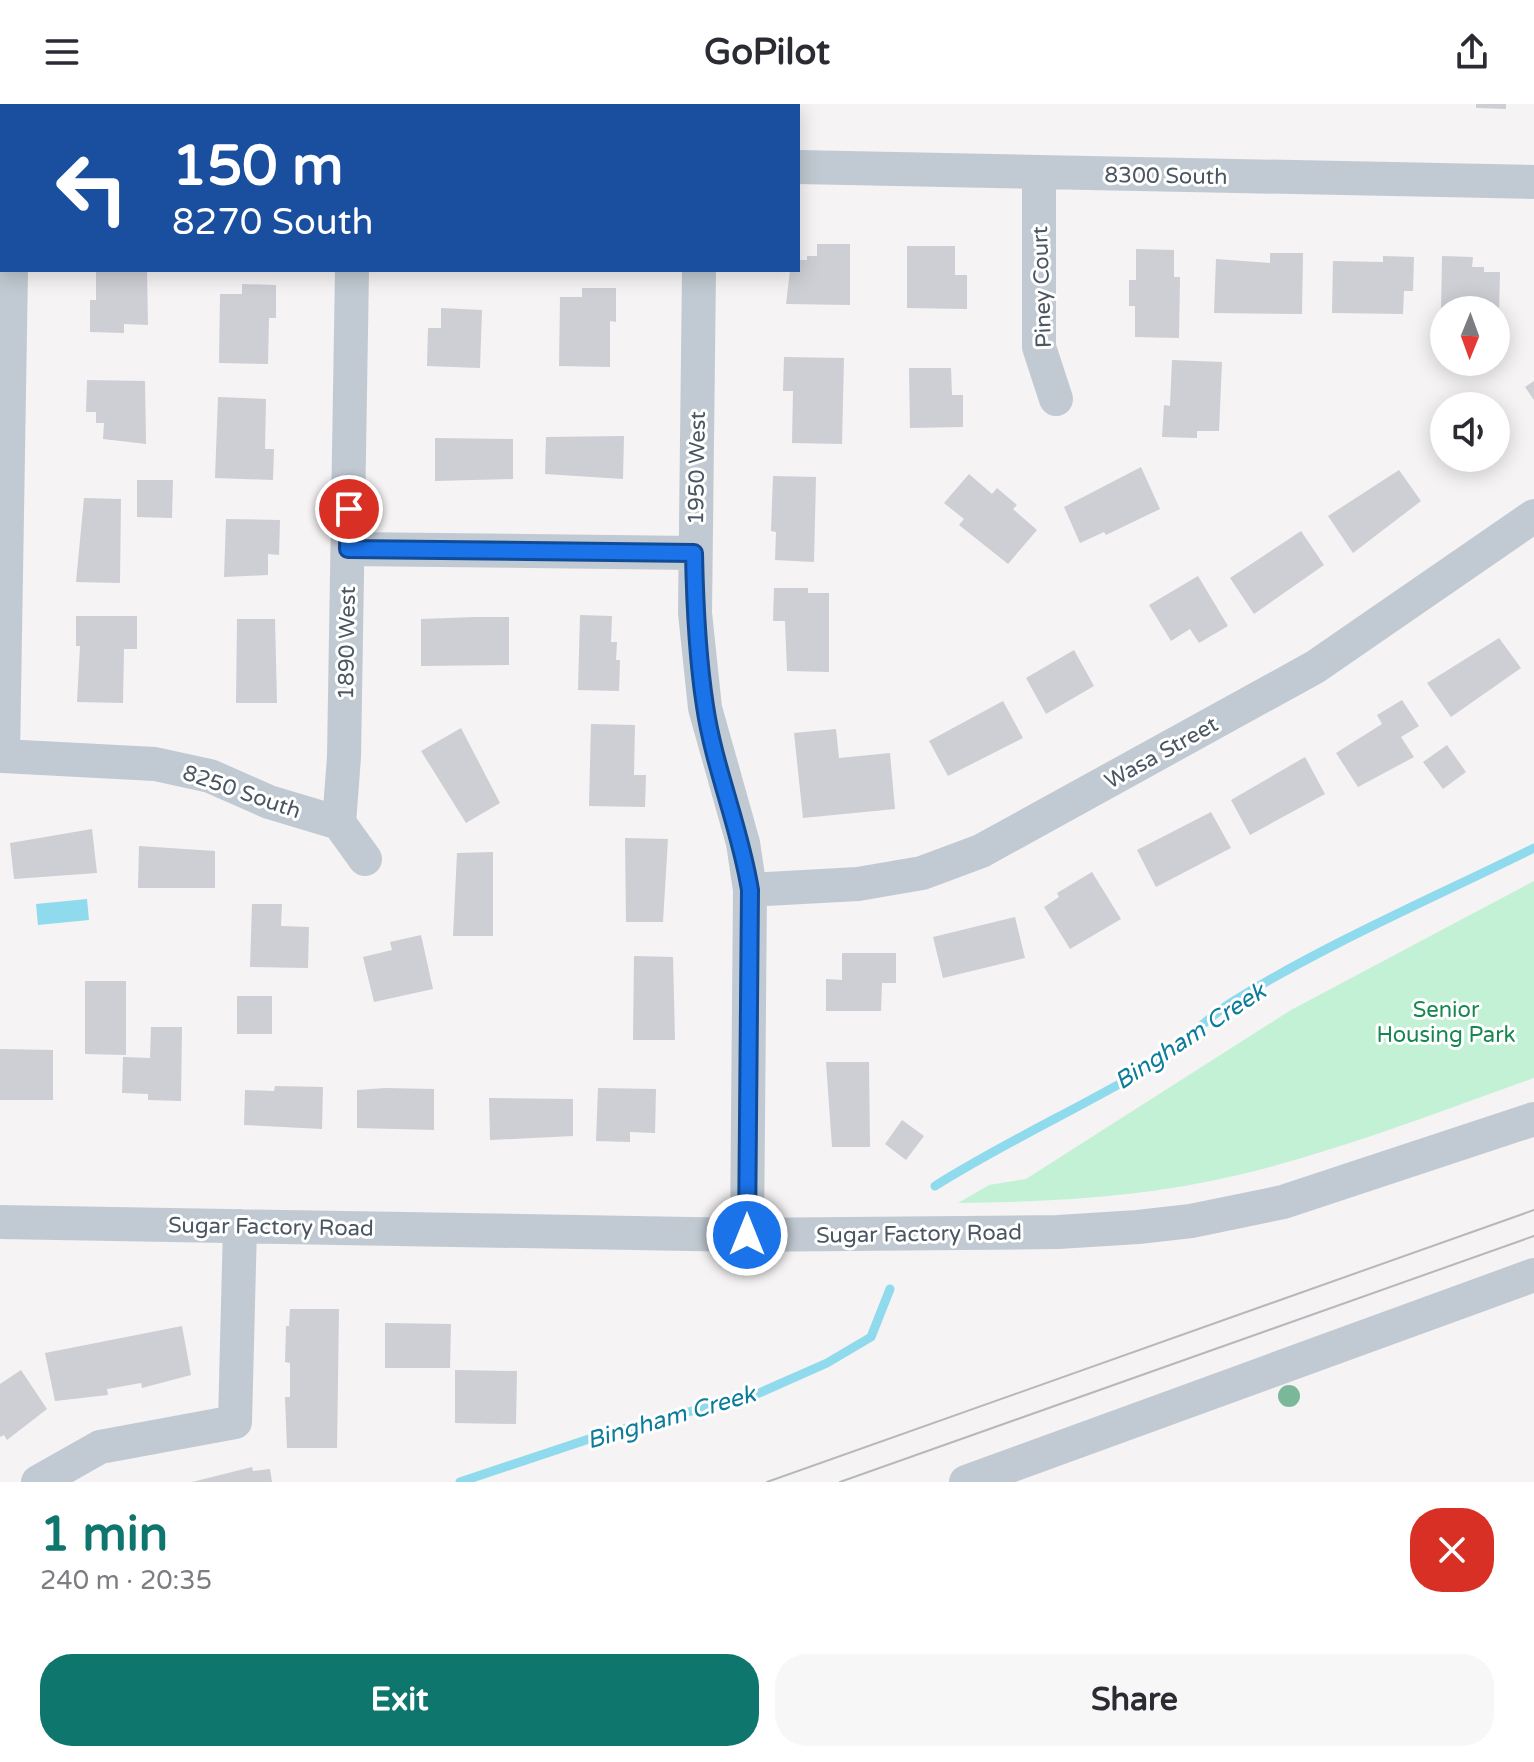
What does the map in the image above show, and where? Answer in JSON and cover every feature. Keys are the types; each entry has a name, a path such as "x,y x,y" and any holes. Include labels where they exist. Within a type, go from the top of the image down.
{"street":[{"name":"8300 South","path":"800,167 1534,182"},
{"name":"Piney Court","path":"1039,173 1039,347 1056,399"},
{"name":"8250 South","path":"11,272 3,756 155,764 210,776 269,802 339,823"},
{"name":"1890 West","path":"339,823 344,757 352,272"},
{"name":"1950 West","path":"699,272 695,613 705,708 743,843 750,890 747,1235"},
{"name":"Wasa Street","path":"750,890 858,884 922,873 981,851 1315,667 1534,516"},
{"path":"348,549 694,553"},
{"path":"339,823 365,859"},
{"name":"Sugar Factory Road","path":"0,1222 747,1235 1058,1232 1191,1221 1283,1202 1534,1119"},
{"path":"38,1482 100,1447 235,1422 240,1226"},
{"path":"966,1482 1534,1275"}],"green space":[{"name":"Senior Housing Park","path":"1534,881 1534,1078 1350,1143 1238,1175 1169,1189 1099,1197 958,1203 989,1185 1026,1179 1291,1010"}],"water":[{"path":"87,899 89,920 38,925 36,904"}],"building":[{"path":"1476,104 1506,104 1506,109 1476,108"},
{"path":"817,244 850,244 850,305 786,304 790,272 800,272 800,260 817,256"},
{"path":"907,246 955,246 955,275 967,275 967,309 907,308"},
{"path":"1136,249 1174,250 1174,277 1180,277 1179,338 1135,337 1135,306 1129,306 1129,280 1136,280"},
{"path":"1270,253 1303,253 1302,314 1214,313 1216,259 1270,263"},
{"path":"1383,256 1414,257 1413,291 1404,291 1403,314 1332,313 1333,261 1383,262"},
{"path":"1442,256 1473,257 1472,267 1484,267 1484,272 1500,272 1499,296 1441,296"},
{"path":"96,272 147,272 148,325 124,324 124,333 90,332 90,300 96,300"},
{"path":"242,284 276,285 276,318 269,318 268,364 219,363 220,294 242,294"},
{"path":"582,288 616,288 616,322 610,321 610,367 559,366 560,297 582,297"},
{"path":"441,308 482,310 480,368 427,366 428,328 441,328"},
{"path":"784,357 844,358 842,444 792,443 793,391 783,391"},
{"path":"1172,360 1222,362 1219,431 1197,431 1197,438 1162,437 1164,405 1170,406"},
{"path":"909,368 951,368 952,395 963,395 963,427 910,428"},
{"path":"87,380 145,381 146,444 103,439 104,423 96,423 96,412 86,412"},
{"path":"1534,381 1534,400 1525,387"},
{"path":"218,397 266,399 265,449 274,449 273,480 215,478"},
{"path":"624,436 623,479 545,474 546,437"},
{"path":"435,438 513,439 513,479 435,481"},
{"path":"1141,467 1160,509 1106,535 1104,532 1080,543 1064,507"},
{"path":"1399,470 1421,501 1353,553 1328,516"},
{"path":"969,474 992,494 997,488 1017,505 1013,509 1037,530 1008,564 959,525 964,519 944,503"},
{"path":"773,476 816,477 814,562 775,560 776,532 771,531"},
{"path":"137,480 173,480 172,518 137,517"},
{"path":"84,498 121,499 120,583 76,582"},
{"path":"226,519 280,520 279,555 268,554 268,575 224,577"},
{"path":"1301,531 1324,565 1254,614 1230,578"},
{"path":"1198,576 1228,626 1199,643 1190,629 1171,641 1149,605"},
{"path":"774,588 808,588 808,593 829,593 829,672 787,671 785,621 773,621"},
{"path":"580,615 612,616 611,642 617,642 616,660 620,660 619,691 578,690"},
{"path":"76,616 137,616 137,649 124,649 123,703 77,702 80,646 76,646"},
{"path":"509,617 509,665 421,666 421,619"},
{"path":"237,619 275,619 277,703 236,703"},
{"path":"1499,638 1521,668 1451,717 1427,683"},
{"path":"1074,650 1094,686 1046,714 1026,678"},
{"path":"1402,700 1419,726 1401,737 1414,757 1358,787 1336,753 1382,724 1377,715"},
{"path":"1003,701 1023,738 948,776 929,741"},
{"path":"591,724 635,725 634,775 646,775 645,807 589,806"},
{"path":"461,728 500,803 466,823 421,751"},
{"path":"836,729 839,758 890,753 895,809 803,818 794,733"},
{"path":"1447,745 1466,772 1443,789 1423,762"},
{"path":"1305,757 1325,794 1250,835 1231,800"},
{"path":"1211,812 1231,848 1156,887 1137,850"},
{"path":"92,829 97,873 14,879 10,843"},
{"path":"625,838 668,839 663,922 626,922"},
{"path":"139,846 215,851 215,888 138,888"},
{"path":"493,852 493,936 453,936 457,853"},
{"path":"1092,872 1121,919 1070,949 1044,907 1059,897 1057,893"},
{"path":"252,904 282,904 281,926 309,927 308,968 250,967"},
{"path":"1015,917 1025,958 943,978 933,937"},
{"path":"421,935 433,989 374,1002 363,957 392,950 390,942"},
{"path":"842,953 896,953 896,983 882,983 881,1011 826,1011 826,979 842,980"},
{"path":"634,956 673,957 675,1040 633,1040"},
{"path":"85,981 126,981 126,1055 85,1054"},
{"path":"237,996 272,996 272,1034 237,1034"},
{"path":"151,1027 182,1027 181,1101 148,1100 148,1094 122,1093 123,1057 150,1058"},
{"path":"0,1049 53,1050 53,1100 0,1100"},
{"path":"826,1062 869,1062 870,1147 832,1147"},
{"path":"275,1086 323,1087 322,1129 244,1125 245,1090 274,1091"},
{"path":"598,1088 656,1089 655,1133 630,1132 630,1142 596,1141"},
{"path":"434,1089 434,1130 357,1128 357,1090"},
{"path":"489,1098 573,1099 573,1136 490,1140"},
{"path":"902,1120 924,1136 906,1160 885,1144"},
{"path":"290,1309 339,1309 337,1448 287,1448 285,1397 290,1397 290,1363 285,1362"},
{"path":"385,1323 451,1324 450,1368 385,1368"},
{"path":"182,1326 191,1375 142,1388 141,1383 107,1389 108,1395 55,1401 45,1353"},
{"path":"21,1370 47,1409 7,1440 4,1435 0,1437 0,1384"},
{"path":"455,1370 517,1371 516,1424 455,1423"},
{"path":"252,1467 253,1471 270,1469 272,1482 192,1482"}],"waterway":[{"name":"Bingham Creek","path":"935,1186 1151,1066 1221,1009 1268,980 1534,848"},
{"name":"Bingham Creek","path":"460,1482 604,1434 757,1394 827,1363 871,1337 890,1289"}],"tram line":[{"path":"767,1482 1534,1210"},
{"path":"840,1482 1534,1236"}],"route":[{"path":"349,509 348,549 694,553 695,613 705,708 743,843 750,890 747,1235"}]}
